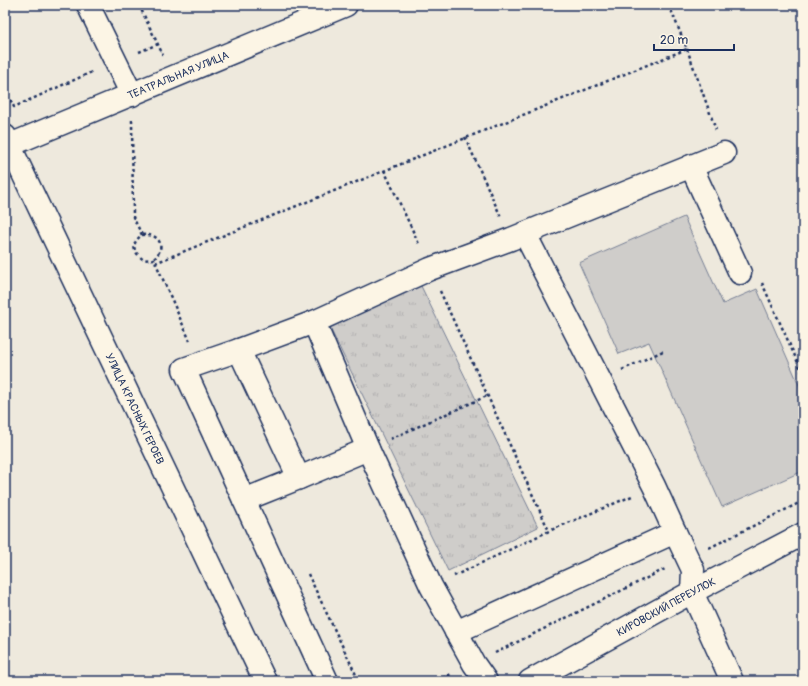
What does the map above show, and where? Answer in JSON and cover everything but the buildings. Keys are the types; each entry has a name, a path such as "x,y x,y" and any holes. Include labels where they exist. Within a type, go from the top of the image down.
{"street":[{"path":"88,5 132,95"},
{"name":"ТЕАТРАЛЬНАЯ УЛИЦА","path":"7,141 132,95 346,5"},
{"name":"УЛИЦА КРАСНЫХ ГЕРОЕВ","path":"7,141 265,681"},
{"path":"327,681 184,369 314,322 430,269 525,234 724,153"},
{"path":"691,166 740,273"},
{"path":"525,234 654,486 688,558 693,570 692,592 732,681"},
{"path":"314,322 368,449 431,586 480,672"},
{"path":"239,350 299,478"},
{"path":"244,500 368,449"},
{"path":"456,632 675,532"},
{"name":"КИРОВСКИЙ ПЕРЕУЛОК","path":"530,681 692,592 803,534"}],"path":[{"path":"139,5 174,77"},
{"path":"669,5 687,49 716,130"},
{"path":"5,89 14,106 158,44"},
{"path":"155,263 687,49"},
{"path":"132,95 133,217 142,234"},
{"path":"384,170 549,531"},
{"path":"142,234 150,234 158,238 161,246 159,254 154,259 144,260 136,255 134,247 136,239 142,234"},
{"path":"154,259 190,341"},
{"path":"740,273 754,267 803,374"},
{"path":"600,380 665,350"},
{"path":"368,449 487,396"},
{"path":"431,586 549,531 654,486"},
{"path":"437,681 480,672 688,558 803,502"},
{"path":"305,569 359,681"}],"green space":[{"path":"684,217 723,304 757,289 803,394 803,471 722,507 649,342 619,354 579,263"},
{"path":"420,284 538,527 448,571 330,328"}]}
